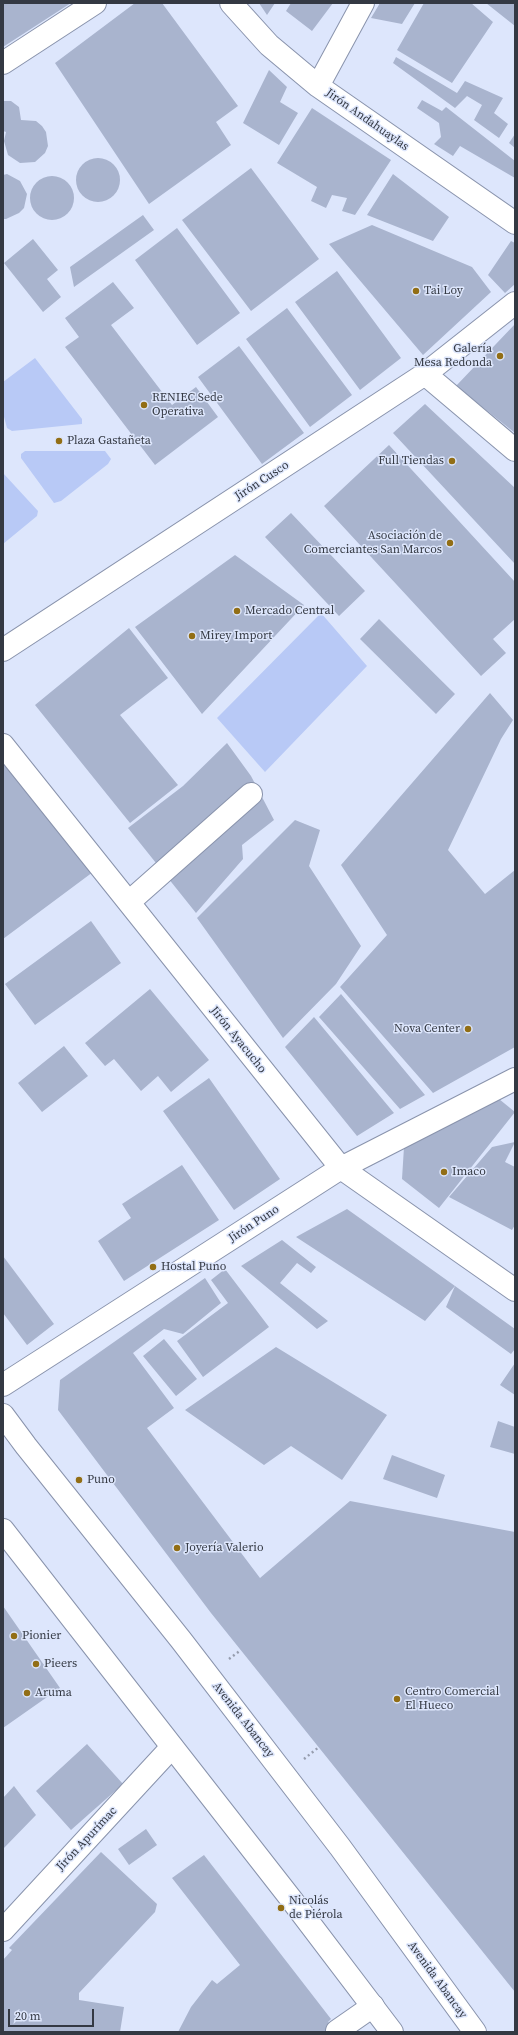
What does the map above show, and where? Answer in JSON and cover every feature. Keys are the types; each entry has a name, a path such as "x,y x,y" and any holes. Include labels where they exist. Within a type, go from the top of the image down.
{"street":[{"path":"3,63 95,3"},
{"name":"Jirón Andahuaylas","path":"231,3 269,45 318,86 515,224"},
{"path":"318,86 363,3"},
{"name":"Jirón Cusco","path":"3,650 425,374 515,303"},
{"path":"425,374 515,450"},
{"name":"Jirón Ayacucho","path":"3,745 341,1168 515,1290"},
{"path":"129,902 251,794"},
{"name":"Jirón Puno","path":"3,1385 341,1168 515,1079"},
{"name":"Avenida Abancay","path":"3,1415 181,1640 340,1847 475,2032"},
{"path":"3,1530 392,2032"},
{"name":"Jirón Apurímac","path":"3,1930 172,1747"},
{"path":"337,2031 373,2006"}],"shaded area":[{"path":"35,358 82,419 82,424 12,431 7,428 3,413 3,382"},
{"path":"25,451 105,451 111,459 108,464 61,501 54,503 21,458 21,454"},
{"path":"3,473 38,511 37,516 3,544"},
{"path":"321,613 367,666 265,772 217,718"}],"building":[{"path":"3,3 71,3 3,47"},
{"path":"135,3 162,3 238,106 216,122 231,145 149,204 55,63"},
{"path":"259,3 275,3 267,15"},
{"path":"291,3 333,3 312,31 286,11"},
{"path":"380,3 415,3 402,24 371,18"},
{"path":"424,3 471,3 493,22 452,83 397,50"},
{"path":"486,3 515,3 515,26"},
{"path":"396,57 457,93 465,81 503,98 494,113 508,124 499,138 474,120 482,105 467,96 455,108 393,63"},
{"path":"269,70 287,87 280,102 298,113 279,145 243,123"},
{"path":"422,100 442,111 446,107 515,161 515,178 460,146 453,156 434,144 441,137 439,123 417,108"},
{"path":"3,101 11,101 19,107 21,120 36,121 46,132 48,146 45,153 35,162 20,163 8,155 4,141 6,132 3,131"},
{"path":"312,108 391,160 355,215 342,211 347,198 332,195 326,208 311,201 317,187 277,163"},
{"path":"515,134 515,148 509,143"},
{"path":"102,158 107,159 114,164 119,171 119,189 114,196 107,201 94,202 89,201 82,196 77,189 76,176 77,171 82,164 89,159"},
{"path":"251,168 319,259 251,311 182,220"},
{"path":"7,174 20,181 27,194 24,208 19,213 3,219 3,175"},
{"path":"393,174 449,217 433,241 367,215"},
{"path":"56,176 61,177 68,182 73,189 73,207 68,214 61,219 48,220 43,219 36,214 31,207 30,194 31,189 36,182 43,177"},
{"path":"143,215 154,230 74,287 70,267"},
{"path":"372,225 472,267 491,292 423,355 329,244"},
{"path":"177,228 240,313 197,345 135,260"},
{"path":"33,239 58,270 47,279 61,297 43,312 4,263"},
{"path":"511,241 515,243 515,284 505,293 488,275"},
{"path":"337,271 401,358 360,390 295,302"},
{"path":"113,282 134,308 111,325 172,405 196,387 218,417 155,465 65,347 79,337 65,318"},
{"path":"287,308 352,395 310,427 246,339"},
{"name":"Galería Mesa Redonda","path":"515,324 515,433 456,386"},
{"path":"239,346 304,433 262,464 198,377"},
{"name":"Full Tiendas","path":"425,404 515,488 515,564 393,433"},
{"path":"389,445 515,582 515,619 493,639 506,653 481,676 324,506"},
{"path":"291,513 365,591 339,616 265,537"},
{"path":"235,555 304,605 202,714 135,627"},
{"path":"379,619 455,694 436,714 360,639"},
{"path":"129,628 168,678 120,715 178,785 130,823 35,705"},
{"path":"490,693 513,720 501,739 448,850 485,894 515,870 515,1047 433,1093 340,987 387,935 341,865"},
{"path":"227,743 251,776 274,820 242,845 243,859 196,913 128,828 183,786"},
{"path":"3,749 93,872 3,939"},
{"path":"295,820 320,830 309,866 361,946 336,984 283,1038 197,918"},
{"path":"91,921 121,963 35,1025 5,984"},
{"path":"150,989 209,1060 171,1092 158,1076 141,1091 114,1059 105,1066 85,1043"},
{"path":"341,994 425,1095 400,1109 319,1017"},
{"path":"314,1017 394,1113 357,1136 285,1047"},
{"path":"64,1046 88,1076 42,1112 18,1083"},
{"path":"209,1078 280,1179 234,1210 163,1111"},
{"path":"499,1099 515,1112 439,1208 402,1179 404,1147"},
{"path":"515,1142 505,1162 515,1167 515,1225 512,1230 449,1197 492,1147"},
{"path":"182,1165 219,1220 124,1281 98,1241 131,1218 122,1204"},
{"path":"347,1209 455,1286 425,1321 296,1237"},
{"path":"282,1240 316,1267 311,1273 297,1263 280,1283 328,1321 317,1329 241,1266"},
{"path":"3,1256 54,1324 27,1345 3,1313"},
{"path":"225,1269 269,1327 203,1377 177,1341 228,1303 211,1280"},
{"name":"Centro Comercial El Hueco","path":"205,1278 221,1303 183,1334 164,1329 133,1353 174,1408 147,1428 260,1578 350,1501 515,1532 515,1992 211,1613 58,1410 60,1380"},
{"path":"455,1286 515,1329 515,1349 511,1354 446,1307"},
{"path":"164,1339 197,1379 176,1396 143,1356"},
{"path":"276,1347 387,1415 342,1480 291,1446 264,1465 185,1410"},
{"path":"515,1363 515,1395 500,1385"},
{"path":"498,1421 515,1427 515,1454 490,1447"},
{"path":"392,1455 445,1475 437,1498 383,1479"},
{"path":"3,1606 60,1688 3,1728"},
{"path":"87,1744 123,1784 71,1830 36,1791"},
{"path":"14,1786 36,1815 3,1849 3,1798"},
{"path":"146,1829 157,1845 129,1865 118,1849"},
{"path":"101,1852 157,1904 155,1912 79,1993 79,2000 124,2007 120,2032 3,2032 3,1960 12,1950 9,1948"},
{"path":"204,1855 331,2019 328,2022 338,2032 178,2032 191,2007 212,1980 217,1984 240,1965 172,1878"}],"place":[{"name":"Tai Loy","path":"416,291"},
{"name":"Galería Mesa Redonda","path":"500,356"},
{"name":"RENIEC Sede Operativa","path":"144,405"},
{"name":"Plaza Gastañeta","path":"59,441"},
{"name":"Full Tiendas","path":"452,461"},
{"name":"Asociación de Comerciantes San Marcos","path":"450,543"},
{"name":"Mercado Central","path":"237,611"},
{"name":"Mirey Import","path":"192,636"},
{"name":"Nova Center","path":"468,1029"},
{"name":"Imaco","path":"444,1172"},
{"name":"Hostal Puno","path":"153,1267"},
{"name":"Puno","path":"79,1480"},
{"name":"Joyería Valerio","path":"177,1548"},
{"name":"Pionier","path":"14,1636"},
{"name":"Pieers","path":"36,1664"},
{"name":"Aruma","path":"27,1693"},
{"name":"Centro Comercial El Hueco","path":"397,1699"},
{"name":"Nicolás de Piérola","path":"281,1908"}]}
